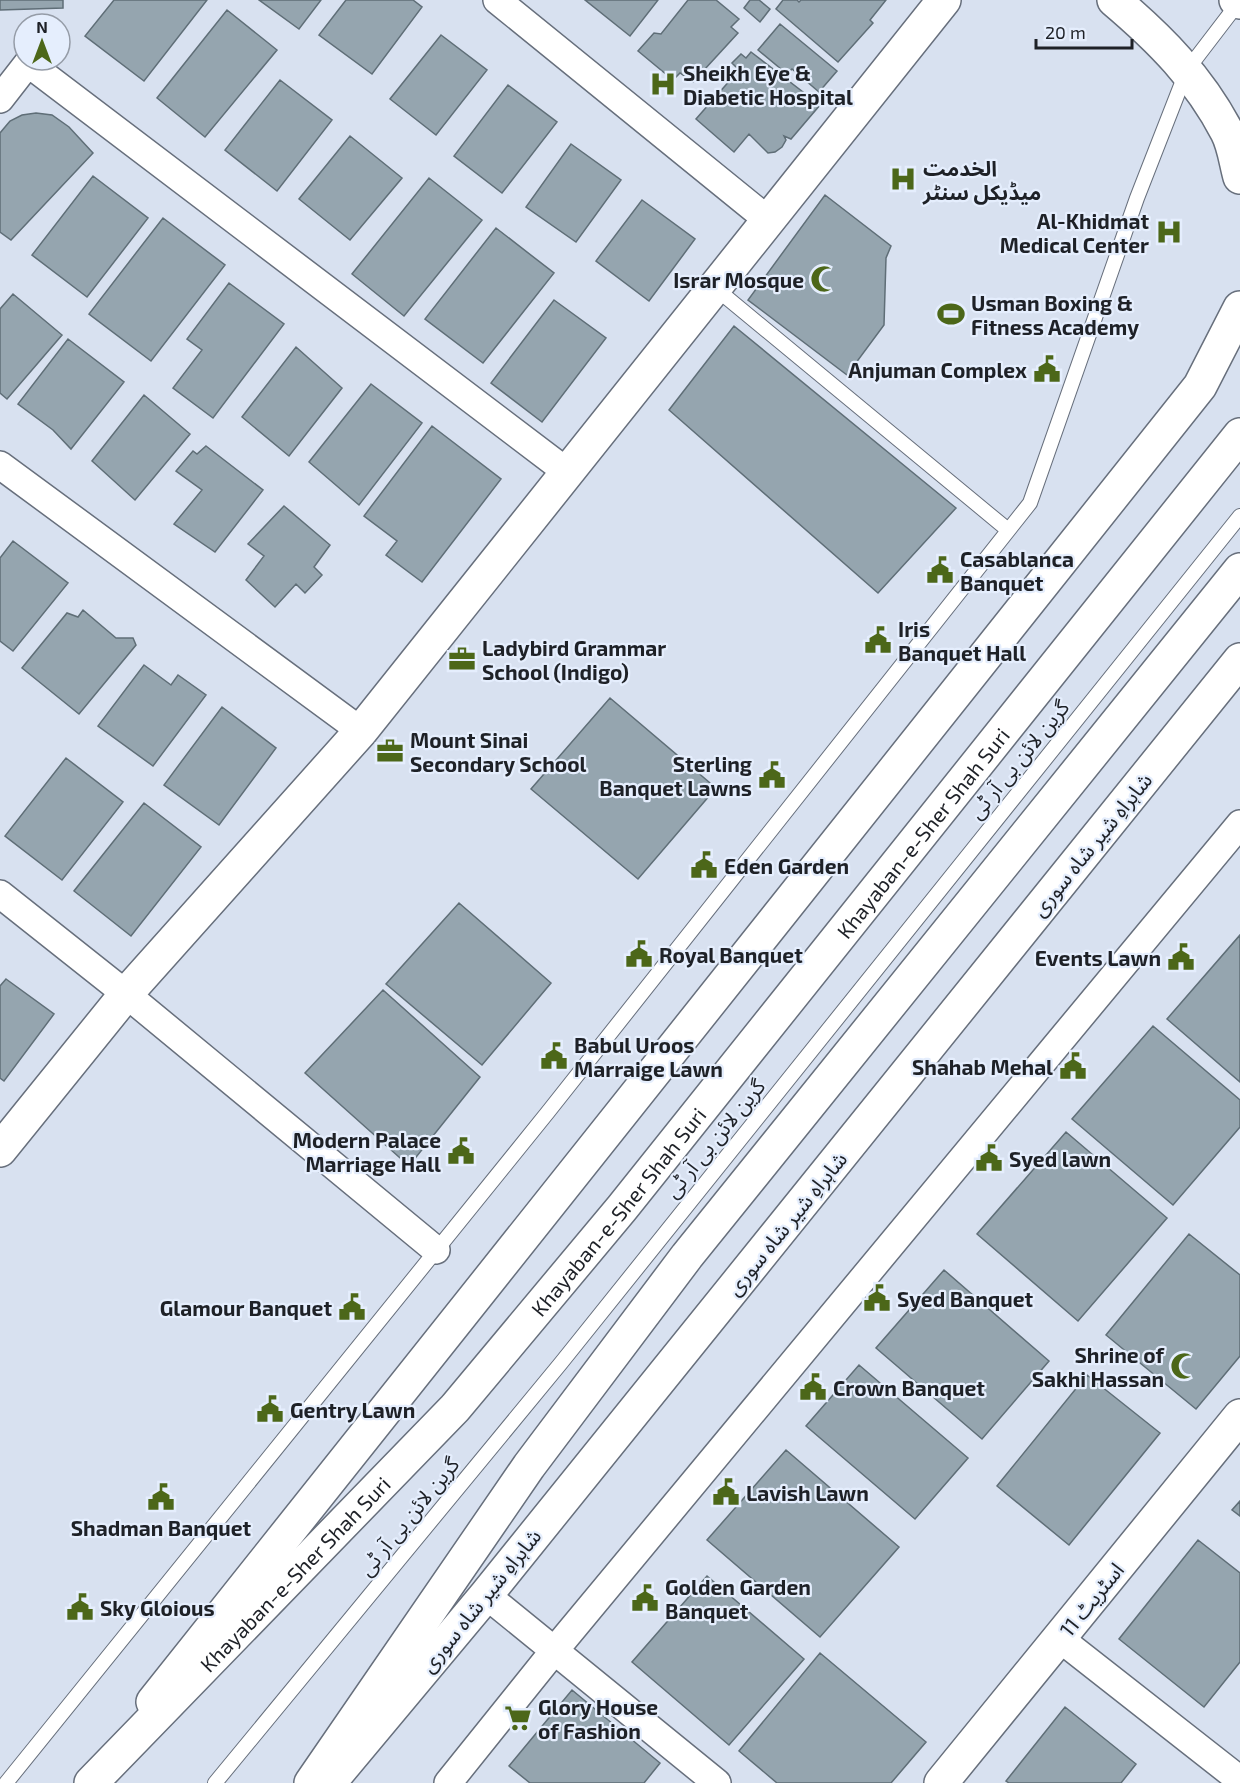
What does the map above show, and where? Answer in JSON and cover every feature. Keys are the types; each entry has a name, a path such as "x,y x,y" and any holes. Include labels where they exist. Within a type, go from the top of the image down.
{"main road":[{"path":"0,1150 126,994 361,731 944,0"},
{"path":"1114,0 1143,24 1188,70 1228,134 1240,177"},
{"path":"89,1783 1200,386 1240,308"},
{"name":"Khayaban-e-Sher Shah Suri","path":"89,1783 455,1408 622,1208 1240,435"},
{"name":"شاہراہِ شیر شاہ سوری","path":"311,1783 529,1466 687,1256 1240,570"},
{"name":"شاہراہِ شیر شاہ سوری","path":"329,1783 486,1595 1240,660"},
{"name":"اسٹریٹ 11","path":"941,1783 1240,1416"}],"street":[{"path":"497,0 768,220"},
{"path":"0,99 28,63 567,472"},
{"path":"0,465 361,731"},
{"path":"448,1783 1240,824"},
{"path":"0,894 126,994 436,1250"},
{"path":"486,1595 717,1783"},
{"path":"1059,1638 1240,1780"}],"lane":[{"path":"6,1783 436,1250 1030,503 1137,198 1188,70 1239,1"},
{"path":"714,287 1008,530"},
{"name":"گرین لائن بی آر ٹی","path":"215,1783 561,1363 1240,516"}],"building":[{"path":"0,0 63,0 63,8 0,10"},
{"path":"114,0 207,0 144,81 85,36"},
{"path":"259,0 321,0 299,29"},
{"path":"346,0 413,0 422,7 372,74 319,35"},
{"path":"585,0 658,0 630,36"},
{"path":"688,0 716,0 739,19 731,27 738,33 693,82 680,73 673,80 638,51 654,33 661,34"},
{"path":"750,0 759,0 770,9 760,22 744,8"},
{"path":"783,0 799,2 801,0 886,0 870,20 873,23 838,62 776,9"},
{"path":"227,10 277,50 205,137 157,98"},
{"path":"780,24 837,71 819,92 792,69 787,74 758,50"},
{"path":"441,35 487,70 436,135 390,99"},
{"path":"751,52 820,105 791,139 784,136 786,140 775,152 768,153 749,134 734,152 696,119 739,70 732,63 741,54 746,58"},
{"path":"280,80 332,120 277,191 225,150"},
{"path":"508,85 557,122 502,193 454,156"},
{"path":"36,113 52,115 69,127 93,153 11,240 0,232 0,133 10,121 22,115"},
{"path":"350,136 402,178 350,240 299,199"},
{"path":"571,144 621,180 576,242 526,207"},
{"path":"93,176 148,218 87,297 32,255"},
{"path":"429,178 482,220 404,316 352,274"},
{"name":"Israr Mosque","path":"825,195 891,246 886,258 884,325 847,375 748,300"},
{"path":"642,200 695,239 649,301 596,261"},
{"path":"163,218 225,265 151,361 89,314"},
{"path":"496,228 554,273 483,363 425,319"},
{"path":"229,283 284,324 213,418 173,388 202,350 187,339"},
{"path":"13,294 62,335 7,399 0,393 0,309"},
{"path":"554,300 606,338 542,422 491,383"},
{"path":"734,326 956,508 878,593 669,410"},
{"path":"68,339 124,382 71,449 53,430 18,404"},
{"path":"296,347 342,388 289,456 242,417"},
{"path":"371,384 422,423 359,505 309,462"},
{"path":"144,395 190,434 135,500 92,461"},
{"path":"432,426 501,479 422,582 386,555 397,541 364,516"},
{"path":"206,446 263,490 215,552 174,524 202,490 176,471 193,451 197,454"},
{"path":"284,506 330,545 314,567 322,575 305,593 296,584 275,607 246,580 264,556 248,544"},
{"path":"13,541 68,583 13,651 0,641 0,558"},
{"path":"83,610 116,638 133,638 136,645 79,714 22,668 67,613 78,617"},
{"path":"144,665 171,685 178,675 206,695 153,766 98,726"},
{"path":"610,698 716,788 638,879 531,789"},
{"path":"222,707 276,748 219,825 164,785"},
{"path":"66,758 123,802 62,880 5,836"},
{"path":"144,803 201,847 131,936 74,891"},
{"path":"459,903 551,983 482,1065 386,984"},
{"path":"1240,935 1240,1082 1167,1019"},
{"path":"6,979 54,1014 4,1081 0,1078 0,986"},
{"path":"383,990 480,1077 409,1166 305,1073"},
{"path":"1153,1026 1240,1100 1240,1127 1173,1205 1072,1119"},
{"path":"1066,1132 1167,1218 1078,1321 977,1234"},
{"path":"1189,1234 1240,1275 1240,1356 1196,1409 1106,1335"},
{"path":"944,1270 1049,1361 982,1439 876,1348"},
{"path":"859,1365 968,1458 915,1519 806,1426"},
{"path":"1087,1375 1160,1433 1069,1545 997,1486"},
{"path":"786,1450 899,1547 820,1637 707,1540"},
{"path":"1240,1501 1240,1516 1232,1510"},
{"path":"1198,1540 1240,1573 1240,1662 1204,1707 1119,1639"},
{"path":"707,1576 804,1659 729,1745 632,1662"},
{"path":"820,1653 926,1742 891,1783 777,1783 739,1751"},
{"path":"572,1690 660,1763 644,1783 530,1783 509,1766"},
{"path":"1065,1707 1136,1764 1121,1783 1009,1783 1006,1781"}],"place":[{"name":"Sheikh Eye & Diabetic Hospital","path":"663,84"},
{"name":"الخدمت میڈیکل سنٹر","path":"903,179"},
{"name":"Al-Khidmat Medical Center","path":"1169,232"},
{"name":"Israr Mosque","path":"824,279"},
{"name":"Usman Boxing & Fitness Academy","path":"951,314"},
{"name":"Anjuman Complex","path":"1047,369"},
{"name":"Casablanca Banquet","path":"940,570"},
{"name":"Iris Banquet Hall","path":"878,640"},
{"name":"Ladybird Grammar School (Indigo)","path":"462,659"},
{"name":"Mount Sinai Secondary School","path":"390,751"},
{"name":"Sterling Banquet Lawns","path":"772,775"},
{"name":"Eden Garden","path":"704,865"},
{"name":"Royal Banquet","path":"639,954"},
{"name":"Events Lawn","path":"1181,957"},
{"name":"Babul Uroos Marraige Lawn","path":"554,1056"},
{"name":"Shahab Mehal","path":"1073,1066"},
{"name":"Modern Palace Marriage Hall","path":"461,1151"},
{"name":"Syed lawn","path":"989,1158"},
{"name":"Syed Banquet","path":"877,1298"},
{"name":"Glamour Banquet","path":"352,1307"},
{"name":"Shrine of Sakhi Hassan","path":"1184,1366"},
{"name":"Crown Banquet","path":"813,1387"},
{"name":"Gentry Lawn","path":"270,1409"},
{"name":"Lavish Lawn","path":"726,1492"},
{"name":"Shadman Banquet","path":"161,1497"},
{"name":"Golden Garden Banquet","path":"645,1598"},
{"name":"Sky Gloious","path":"80,1607"},
{"name":"Glory House of Fashion","path":"518,1718"}]}
